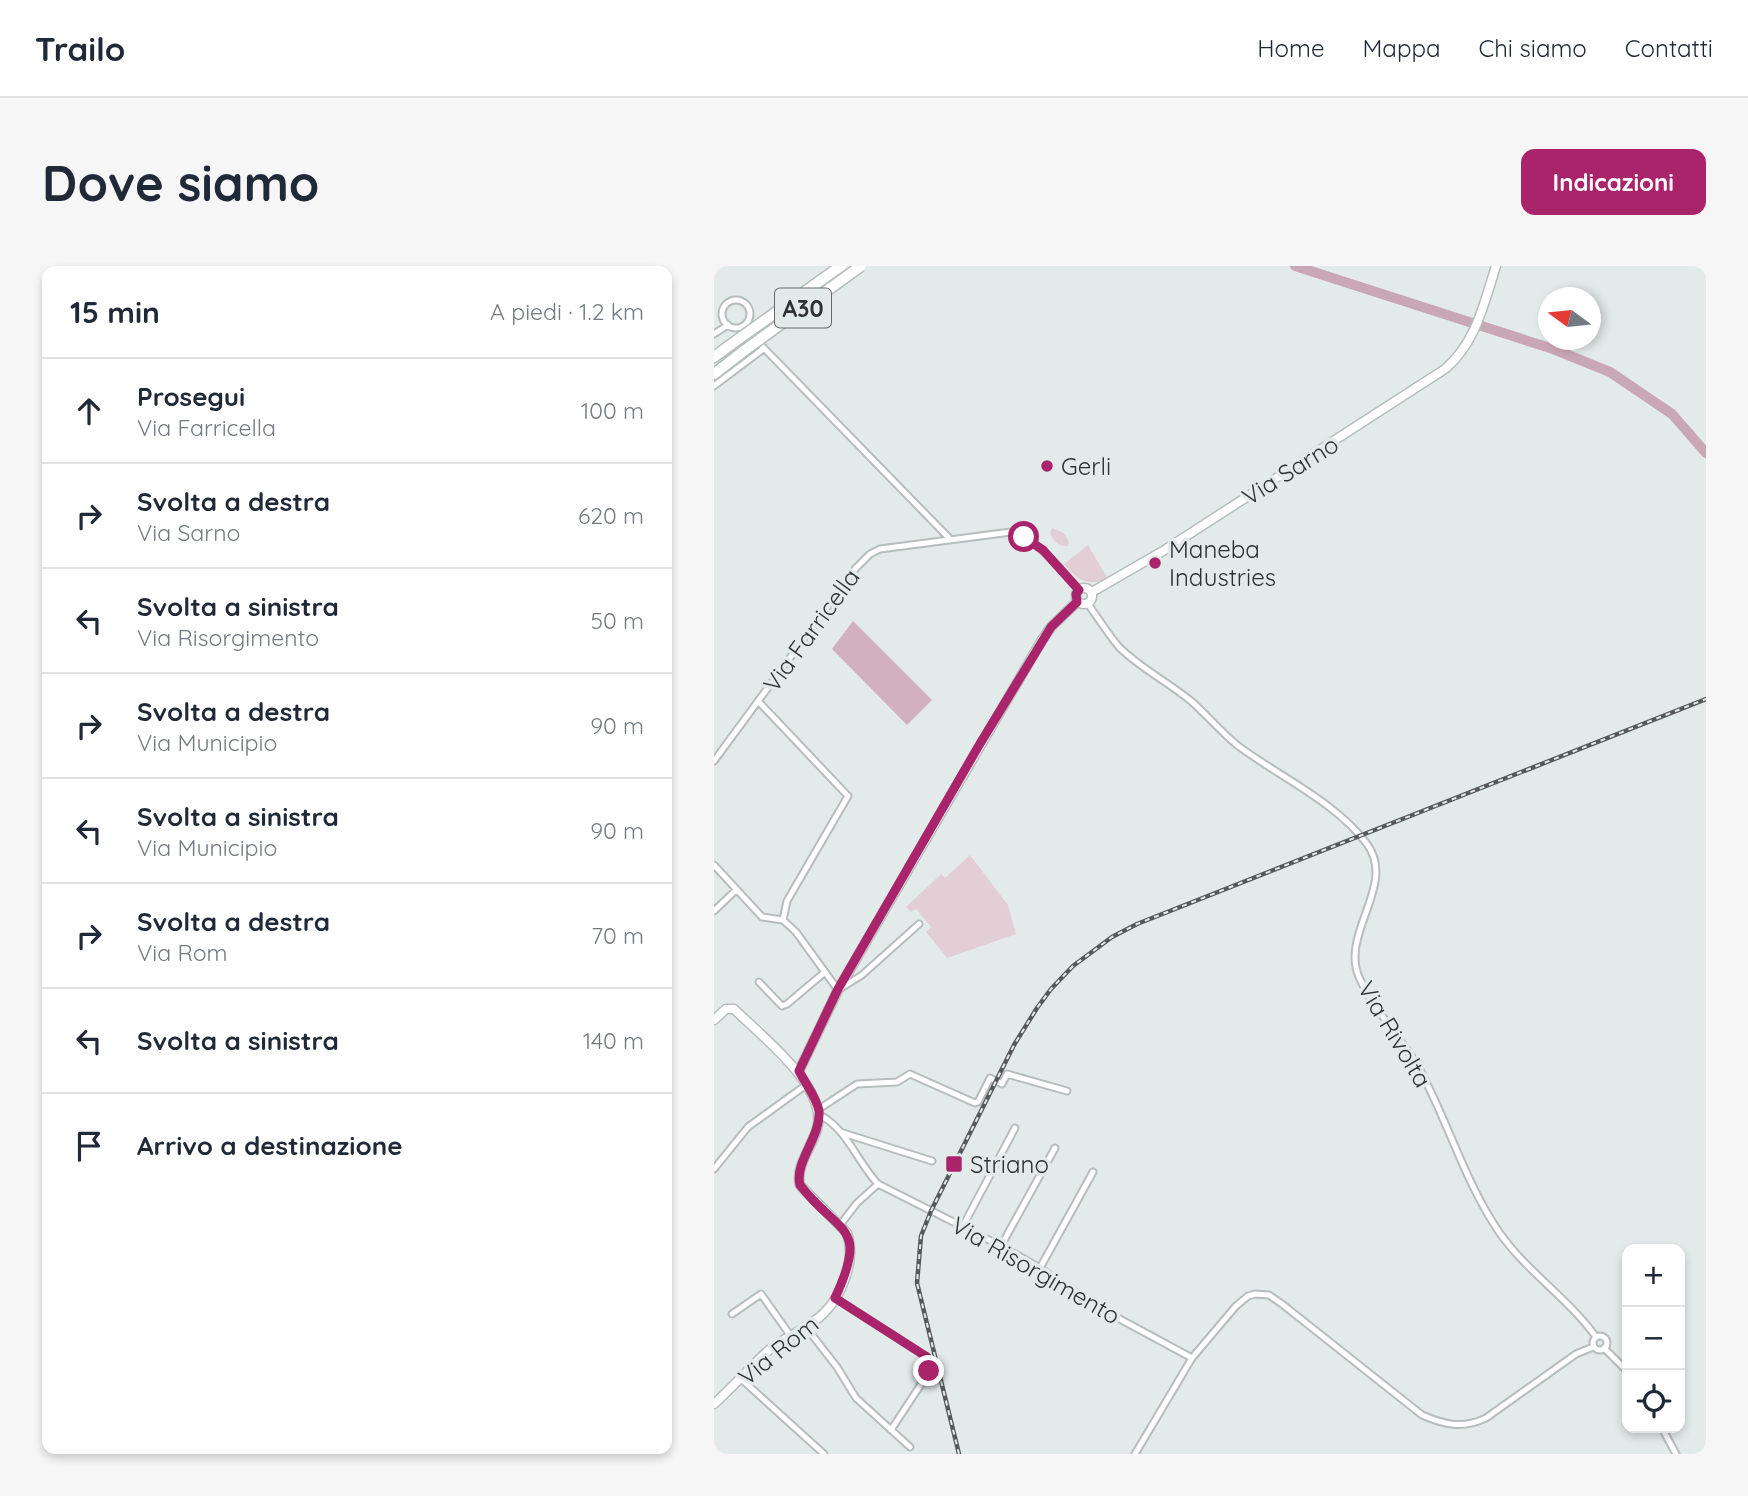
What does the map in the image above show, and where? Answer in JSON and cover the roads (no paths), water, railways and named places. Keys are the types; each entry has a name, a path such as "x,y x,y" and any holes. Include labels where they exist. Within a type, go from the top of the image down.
{"highway":[{"name":"A30","path":"714,357 841,266"},
{"name":"A30","path":"714,373 861,266"}],"main road":[{"name":"Via Sarno","path":"1092,592 1163,551 1446,369 1461,356 1475,332 1496,266"},
{"path":"1086,588 1092,592 1092,600 1088,604 1081,605 1077,602 1076,594 1079,590 1086,588"},
{"path":"799,1071 838,989 1042,640 1051,627 1077,602"},
{"name":"Via Risorgimento","path":"714,1020 726,1009 734,1009 799,1071 819,1111"},
{"path":"819,1111 818,1126 799,1179 802,1188 840,1224"},
{"name":"Via Rom","path":"714,1404 771,1349 823,1314 835,1298 847,1273 850,1254 850,1241 840,1224"}],"street":[{"path":"714,307 736,300 745,303 750,316 744,325 737,328 728,325 722,314 724,306"},
{"path":"714,334 728,325"},
{"path":"744,325 763,349 851,435 949,538"},
{"path":"714,386 763,349"},
{"name":"Via Farricella","path":"714,761 856,568 870,554 880,549 1011,532 1043,550 1079,590"},
{"name":"Via Rivolta","path":"1088,604 1118,645 1134,660 1172,686 1235,743 1330,809 1369,847 1375,861 1375,874 1373,892 1356,945 1358,974 1419,1069 1478,1194 1499,1231 1516,1253 1586,1321 1596,1337"},
{"path":"758,701 848,796 787,901 783,920"},
{"path":"714,865 762,917 783,920 802,940 838,989 862,975 919,924"},
{"path":"714,911 736,890"},
{"path":"758,982 782,1006 788,1004 825,972"},
{"path":"819,1111 857,1084 897,1082 910,1074 975,1103 990,1078 1002,1084 1007,1074 1067,1091"},
{"path":"714,1170 748,1127 806,1085"},
{"name":"Via Risorgimento","path":"819,1111 843,1133 865,1171 878,1184 1001,1246 1040,1268 1092,1304 1192,1358"},
{"path":"963,1226 1015,1128"},
{"path":"843,1133 932,1161"},
{"path":"1001,1246 1055,1148"},
{"path":"1040,1268 1093,1172"},
{"path":"840,1224 857,1203 878,1184"},
{"path":"1135,1454 1192,1358 1248,1296 1262,1293 1275,1298 1422,1415 1440,1423 1459,1426 1486,1418 1566,1361 1594,1347"},
{"path":"732,1314 761,1294 790,1335"},
{"path":"835,1298 927,1357 931,1369 891,1430"},
{"path":"805,1326 856,1398 910,1447"},
{"path":"1596,1337 1605,1338 1607,1342 1604,1348 1598,1350 1594,1347 1593,1341 1596,1337"},
{"path":"1604,1348 1626,1370"},
{"path":"740,1378 824,1454"},
{"path":"1665,1433 1676,1454"}],"waterway":[{"path":"1295,266 1553,349 1610,372 1672,414 1706,453"}],"railway":[{"path":"959,1454 917,1283 921,1236 1014,1045 1051,989 1073,966 1112,937 1137,924 1706,699"}],"place":[{"name":"Gerli","path":"1047,466"},
{"name":"Maneba Industries","path":"1155,563"},
{"name":"Striano","path":"954,1164"}]}
